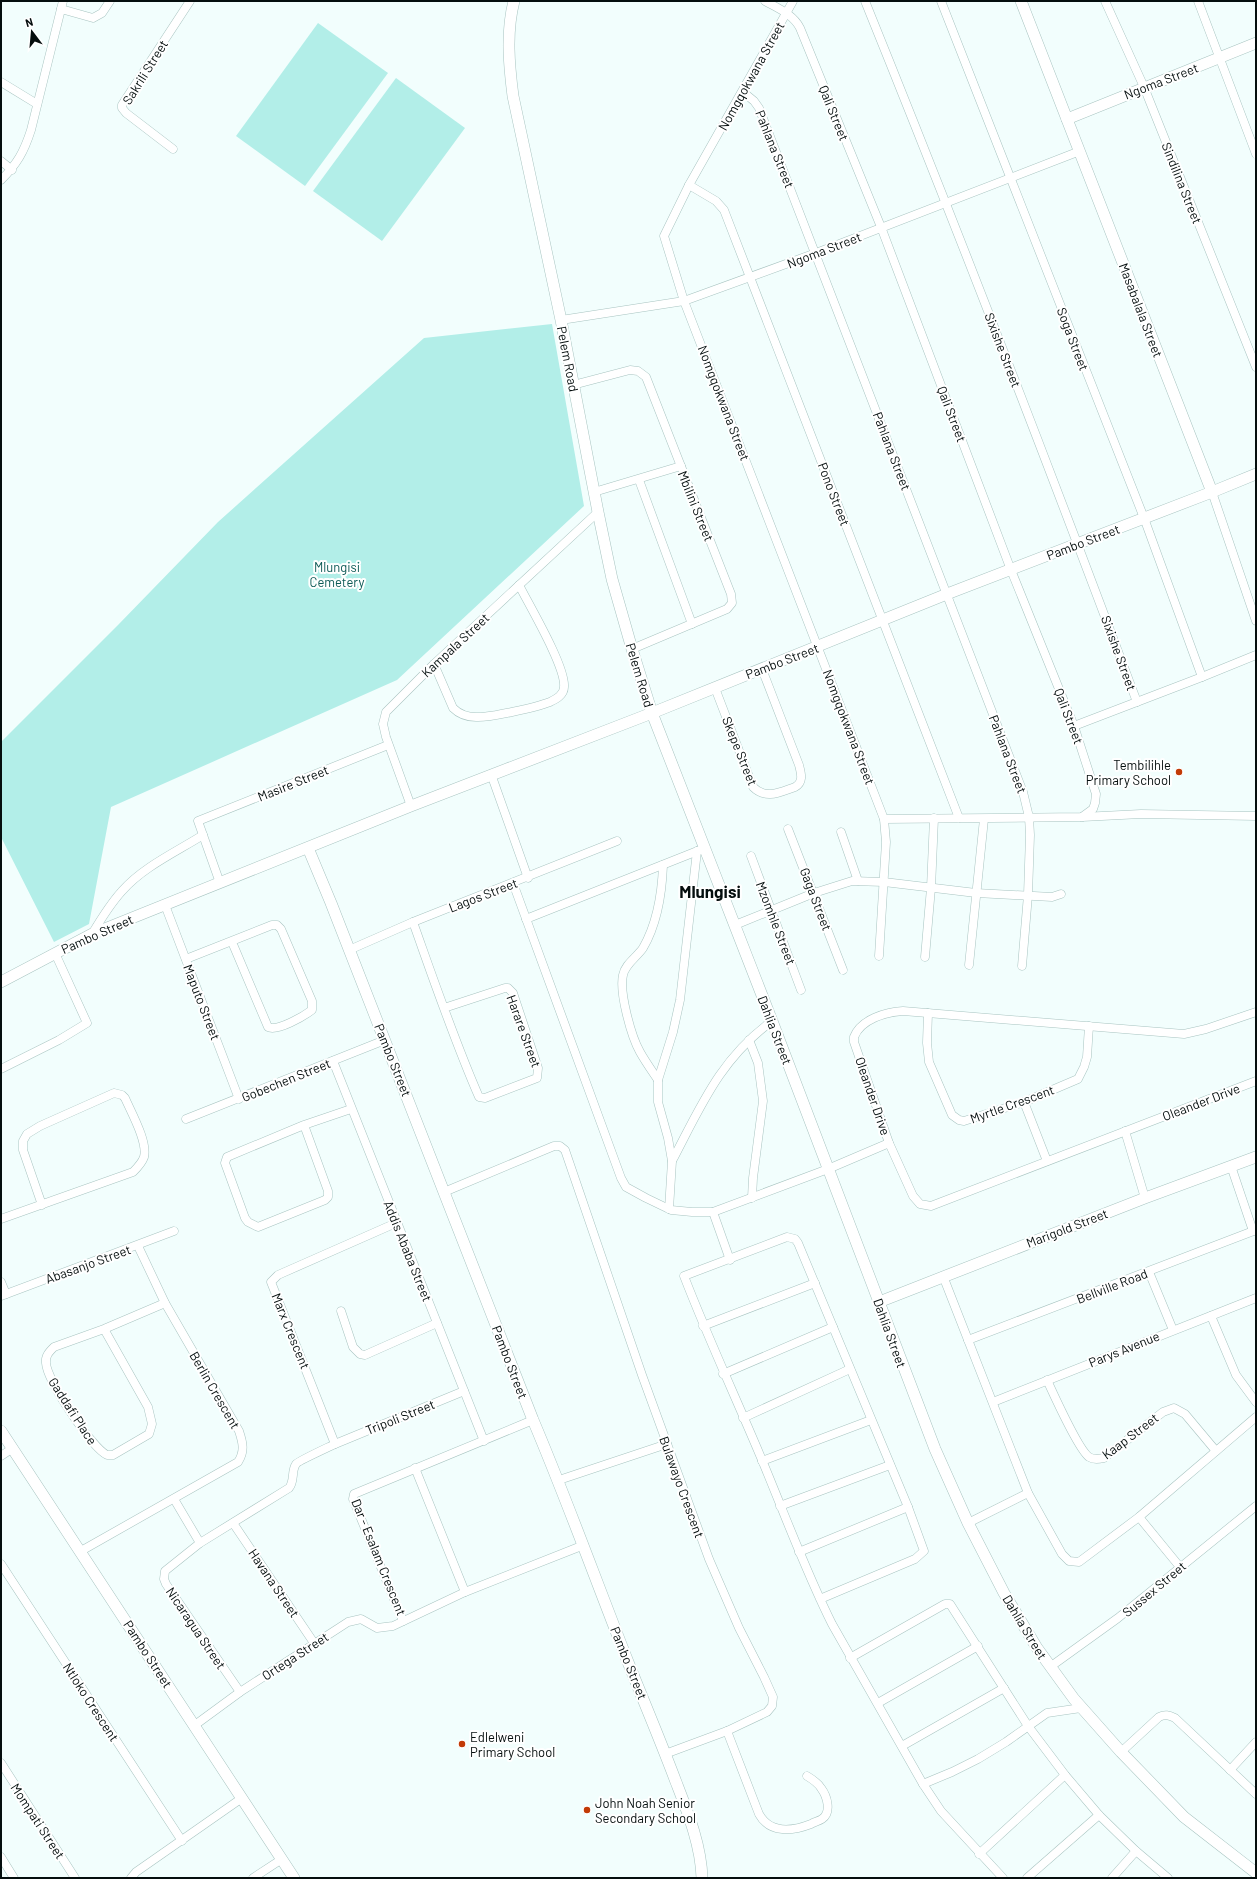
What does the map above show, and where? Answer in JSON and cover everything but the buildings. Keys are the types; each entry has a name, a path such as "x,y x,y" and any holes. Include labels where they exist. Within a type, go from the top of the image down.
{"street":[{"path":"1,180 12,170 26,146 62,5 93,18 102,13 110,1"},
{"name":"Sakrili Street","path":"173,149 126,113 122,108 122,104 190,1"},
{"name":"Pelem Road","path":"514,1 510,24 509,60 513,96 561,320 612,579 652,714"},
{"name":"Qali Street","path":"765,1 786,14 797,24 802,33 881,227 1011,570 1074,726 1096,794 1096,803 1093,809 1082,817"},
{"name":"Nomgqokwana Street","path":"793,1 689,186 664,236 684,301 884,819 886,836 879,956"},
{"name":"Sixishe Street","path":"865,1 946,202 1078,544 1137,702"},
{"name":"Soga Street","path":"941,1 1144,518 1202,677"},
{"name":"Masabalala Street","path":"1020,1 1080,151 1212,492 1256,621"},
{"name":"Sindilina Street","path":"1105,1 1144,87 1256,367"},
{"path":"1198,1 1256,154"},
{"name":"Ngoma Street","path":"1067,119 1256,43"},
{"path":"1,82 37,104"},
{"name":"Pahlana Street","path":"743,92 754,101 759,108 1023,792 1029,817 1028,895 1022,966"},
{"name":"Ngoma Street","path":"561,320 684,301 751,278 1080,151"},
{"path":"1,161 12,170"},
{"name":"Pono Street","path":"689,186 722,206 959,818"},
{"name":"Mbilini Street","path":"573,386 630,370 642,373 648,380 732,599 731,607 632,649"},
{"path":"594,492 639,480 681,466"},
{"name":"Pambo Street","path":"2,980 92,934 491,774 652,714 818,648 947,594 1256,474"},
{"path":"639,480 692,624"},
{"name":"Kampala Street","path":"411,806 388,745 383,724 386,712 434,664 598,512"},
{"path":"434,664 453,708 459,713 472,717 496,715 539,705 550,702 562,694 564,686 563,679 551,647 519,585"},
{"path":"1074,726 1256,655"},
{"name":"Skepe Street","path":"715,688 753,787 759,792 770,796 796,787 799,785 801,778 799,765 762,669"},
{"name":"Dahlia Street","path":"652,714 701,850 735,925 935,1449 968,1523 1004,1593 1050,1667 1081,1708 1121,1752 1184,1816 1256,1873"},
{"name":"Masire Street","path":"203,835 198,821 388,745"},
{"path":"491,774 528,878"},
{"path":"884,819 984,819 1177,814 1256,816"},
{"path":"925,957 931,888 934,818"},
{"path":"969,965 984,819"},
{"name":"Gaga Street","path":"788,829 814,893 842,970"},
{"path":"841,832 858,881"},
{"path":"92,934 107,910 126,886 153,865 203,835 220,883"},
{"name":"Lagos Street","path":"349,950 413,922 617,842"},
{"name":"Pambo Street","path":"308,848 385,1040 533,1420 559,1480 612,1622 690,1818 698,1846 702,1878"},
{"path":"526,919 701,850 680,1000 673,1032 658,1080 658,1102 668,1138 672,1161 669,1209"},
{"name":"Mzomhle Street","path":"751,856 801,990"},
{"path":"658,1080 637,1044 626,1006 622,981 625,970 640,952 650,932 661,888 663,865"},
{"path":"735,925 814,893 845,883 858,881 884,882 976,893 1052,897 1061,894"},
{"path":"513,884 626,1187 669,1209 692,1212 713,1212 828,1169 889,1143"},
{"name":"Maputo Street","path":"165,905 239,1099"},
{"name":"Harare Street","path":"413,922 444,1008 479,1097 484,1098 538,1078 538,1068 513,993 510,990 505,988 444,1008"},
{"path":"186,959 272,925 279,926 312,1001 312,1010 278,1028 270,1029 232,942"},
{"path":"1,1070 59,1040 87,1023 55,953"},
{"name":"Oleander Drive","path":"1256,1012 1199,1031 1184,1034 1046,1024 903,1011 880,1016 864,1024 854,1037 854,1042 889,1143 913,1196 924,1206 931,1206 1256,1081"},
{"name":"Myrtle Crescent","path":"928,1013 927,1043 929,1062 952,1115 959,1120 964,1121 1024,1102 1078,1079 1087,1057 1089,1026"},
{"path":"672,1161 714,1083 733,1056 749,1040 772,1021"},
{"name":"Gobechen Street","path":"186,1119 385,1040"},
{"path":"749,1040 758,1064 763,1101 753,1178 752,1198"},
{"name":"Addis Ababa Street","path":"333,1061 396,1223 484,1441"},
{"path":"1,1219 42,1205 133,1172 139,1167 144,1155 143,1143 125,1098 122,1095 114,1093 40,1126 27,1134 23,1141 23,1150 42,1205"},
{"path":"1024,1102 1047,1161"},
{"path":"304,1125 328,1191 328,1197 325,1200 258,1226 253,1225 245,1218 225,1164 227,1157 304,1125 351,1109"},
{"path":"1125,1131 1145,1198"},
{"name":"Bulawayo Crescent","path":"444,1192 554,1146 560,1146 565,1150 667,1444 712,1566 773,1697 772,1706 767,1712 727,1731 665,1754"},
{"name":"Marigold Street","path":"879,1302 1256,1156"},
{"path":"1230,1166 1255,1231"},
{"path":"713,1212 730,1260"},
{"name":"Marx Crescent","path":"335,1444 271,1282 278,1275 396,1223"},
{"name":"Abasanjo Street","path":"3,1295 138,1246 174,1231"},
{"name":"Bellville Road","path":"968,1340 1255,1231"},
{"path":"820,1599 915,1559 923,1554 924,1548 816,1283 798,1243 792,1238 787,1237 730,1260 684,1276 703,1326 762,1461 799,1552 820,1599 850,1658 878,1703 923,1784 948,1820 1003,1878"},
{"name":"Berlin Crescent","path":"81,1551 238,1462 244,1449 239,1431 165,1302 138,1246"},
{"path":"1149,1272 1173,1330"},
{"path":"944,1276 1028,1493 1062,1554 1069,1561 1079,1562 1086,1558 1139,1517 1256,1418"},
{"path":"1,1282 3,1295"},
{"path":"703,1326 816,1283"},
{"name":"Parys Avenue","path":"993,1402 1256,1298"},
{"name":"Gaddafi Place","path":"104,1329 148,1407 152,1424 149,1434 113,1455 107,1455 98,1449 51,1382 46,1364 48,1353 54,1348 104,1329 165,1302"},
{"path":"340,1311 354,1347 360,1354 365,1354 437,1324"},
{"path":"1211,1316 1236,1375 1256,1402"},
{"path":"724,1374 833,1327"},
{"path":"743,1418 850,1369"},
{"name":"Kaap Street","path":"1047,1380 1070,1427 1090,1458 1104,1458 1163,1412 1174,1408 1185,1414 1216,1451"},
{"name":"Tripoli Street","path":"234,1523 289,1488 292,1483 294,1468 298,1462 335,1444 464,1391"},
{"name":"Dar - Esalam Crescent","path":"533,1420 355,1492 353,1496 403,1620 465,1592 584,1545"},
{"path":"762,1461 871,1420"},
{"name":"Pambo Street","path":"1,1431 294,1878"},
{"path":"559,1480 667,1444"},
{"path":"1,1456 12,1448"},
{"path":"780,1506 890,1465"},
{"path":"415,1468 465,1592"},
{"path":"968,1523 1028,1493"},
{"path":"174,1498 200,1543"},
{"name":"Sussex Street","path":"1050,1667 1118,1618 1256,1506"},
{"path":"799,1552 908,1507"},
{"path":"1139,1517 1180,1567"},
{"name":"Nicaragua Street","path":"234,1523 200,1543 168,1567 165,1571 164,1579 240,1692"},
{"name":"Havana Street","path":"234,1523 314,1643"},
{"name":"Ntloko Crescent","path":"1,1564 182,1841"},
{"path":"850,1658 948,1604 954,1608 1028,1726 1064,1775 1099,1815 1136,1851 1168,1878"},
{"name":"Ortega Street","path":"195,1725 240,1692 348,1622 357,1619 365,1620 377,1628 383,1628 403,1620"},
{"path":"878,1703 978,1646"},
{"path":"902,1746 1004,1688"},
{"path":"923,1784 978,1759 1006,1742 1047,1713 1081,1708"},
{"path":"1121,1752 1159,1717 1170,1715 1206,1746 1256,1794"},
{"path":"727,1731 759,1814 767,1824 776,1828 787,1830 802,1828 822,1819 825,1816 828,1804 821,1788 807,1776"},
{"path":"1230,1770 1256,1742"},
{"name":"Mompati Street","path":"1,1763 75,1878"},
{"path":"979,1854 1064,1775"},
{"path":"131,1878 136,1872 242,1798"},
{"path":"1027,1878 1099,1815"},
{"path":"1112,1878 1136,1851"},
{"path":"1,1857 14,1878"},
{"path":"253,1878 282,1859"}],"green space":[{"path":"318,23 388,73 305,186 236,136"},
{"path":"396,78 465,128 382,241 313,191"},
{"name":"Mlungisi Cemetery","path":"552,324 584,506 397,680 111,807 89,924 54,942 1,837 1,742 218,522 424,338"}],"place":[{"name":"Tembilihle Primary School","path":"1179,772"},
{"name":"Edlelweni Primary School","path":"462,1744"},
{"name":"John Noah Senior Secondary School","path":"587,1810"}],"district":[{"name":"Mlungisi","path":"710,891"}]}
